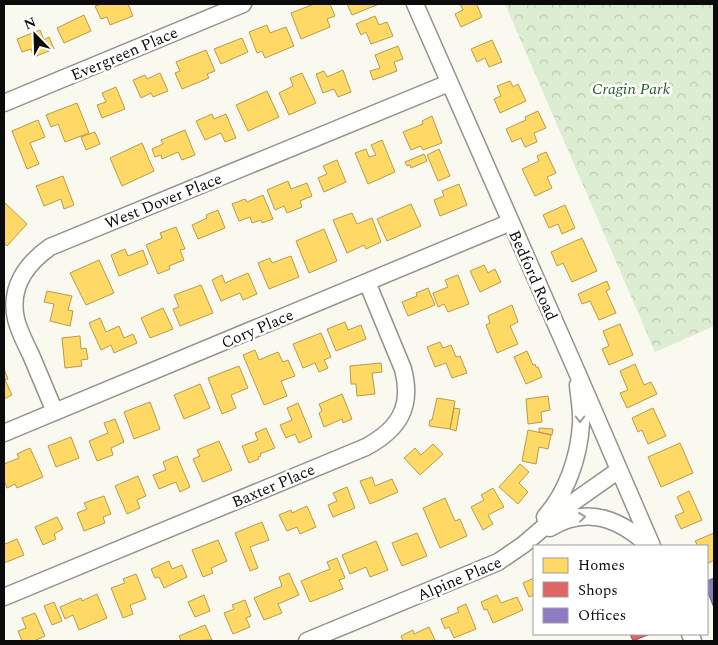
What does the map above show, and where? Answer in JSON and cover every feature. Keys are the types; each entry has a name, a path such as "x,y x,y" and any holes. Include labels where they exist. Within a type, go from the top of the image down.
{"street":[{"name":"Evergreen Place","path":"4,103 243,4"},
{"name":"Bedford Road","path":"415,4 576,370 650,545"},
{"name":"West Dover Place","path":"55,412 19,329 15,312 20,281 25,269 36,257 50,247 449,83"},
{"name":"Cory Place","path":"4,433 511,222"},
{"name":"Baxter Place","path":"4,597 381,439 401,416 408,395 403,369 367,282"},
{"path":"523,545 561,495 575,457 581,423 576,370"},
{"name":"Alpine Place","path":"307,641 498,562 523,545 572,503 619,470"},
{"path":"523,545 557,524 580,516 598,517 615,521 630,529 649,545"}],"green space":[{"name":"Cragin Park","path":"505,4 714,4 714,326 655,352"}],"building: Homes":[{"path":"102,4 128,4 133,16 110,25 107,17 101,19 95,6"},
{"path":"314,4 330,4 335,16 327,19 330,27 301,39 291,13"},
{"path":"347,4 379,4 352,15"},
{"path":"460,4 480,4 477,5 482,17 461,27 455,14 463,10"},
{"path":"84,15 91,31 64,43 57,28"},
{"path":"375,16 379,25 387,22 393,36 371,44 366,32 361,35 356,24"},
{"path":"267,25 270,33 286,27 294,46 265,58 262,51 257,53 249,32"},
{"path":"40,30 44,40 49,37 54,49 34,57 31,49 22,52 17,39"},
{"path":"242,38 248,52 221,64 214,49"},
{"path":"492,40 502,62 489,67 485,58 477,62 471,49"},
{"path":"398,46 403,59 394,62 397,71 373,80 370,71 380,68 375,55"},
{"path":"206,50 215,71 207,74 209,78 182,89 175,73 180,71 176,62"},
{"path":"343,70 351,92 338,97 334,89 323,93 316,74 324,71 327,77"},
{"path":"160,73 168,91 153,97 151,93 141,98 133,80 145,75 147,79"},
{"path":"302,73 316,103 289,115 279,93 293,86 290,78"},
{"path":"510,81 513,87 518,84 526,101 500,113 494,99 501,96 497,86"},
{"path":"116,87 125,109 102,118 97,105 106,102 102,93"},
{"path":"267,91 279,117 248,131 236,105"},
{"path":"77,103 89,133 65,142 58,124 51,127 46,115"},
{"path":"538,111 546,128 534,133 537,142 525,147 521,138 512,142 506,129 526,120 525,117"},
{"path":"212,114 214,119 226,114 236,138 225,142 221,133 205,140 196,121"},
{"path":"432,116 442,143 423,150 421,146 411,150 403,132 423,124 422,121"},
{"path":"38,120 45,137 30,143 39,164 27,169 12,131"},
{"path":"185,130 195,155 182,160 178,152 162,159 161,155 155,157 152,149 163,144 161,140"},
{"path":"95,132 100,144 86,150 81,137"},
{"path":"382,140 395,172 368,184 355,153 366,149 369,157 376,155 371,145"},
{"path":"142,143 154,171 122,186 110,158"},
{"path":"439,149 450,176 438,181 427,155"},
{"path":"546,152 556,173 547,177 552,188 535,196 522,169 539,161 537,156"},
{"path":"424,154 427,161 411,168 410,165 407,166 405,162"},
{"path":"337,160 346,182 324,192 318,178 327,174 323,166"},
{"path":"63,176 74,205 64,209 61,199 44,206 36,186"},
{"path":"288,181 291,189 307,183 312,196 300,201 302,207 287,213 284,206 275,210 267,190"},
{"path":"459,184 467,205 440,216 434,200 444,196 442,191"},
{"path":"263,195 273,219 262,223 261,220 252,223 250,217 239,221 232,204 245,199 247,202"},
{"path":"4,202 27,224 7,246 4,243"},
{"path":"411,204 421,226 387,241 377,219"},
{"path":"565,205 575,228 562,234 558,224 549,228 543,215"},
{"path":"218,210 225,228 198,239 192,225 207,218 206,215"},
{"path":"352,213 357,224 372,218 381,242 366,249 364,245 347,253 333,220"},
{"path":"176,227 185,249 180,250 184,260 169,266 170,269 158,274 146,245 162,238 160,233"},
{"path":"324,229 337,261 309,273 296,241"},
{"path":"582,238 597,271 572,282 563,263 557,266 551,252"},
{"path":"125,249 128,256 143,250 148,264 119,276 111,255"},
{"path":"291,256 299,277 269,289 258,263 270,258 272,263"},
{"path":"99,260 114,293 86,305 70,273"},
{"path":"484,265 488,273 495,269 501,282 480,292 470,271"},
{"path":"248,273 257,294 243,300 240,293 221,301 212,280 222,275 225,283"},
{"path":"458,275 469,304 448,312 444,304 438,307 433,293 448,287 445,280"},
{"path":"607,281 610,289 606,291 616,313 599,320 590,301 582,304 578,294"},
{"path":"201,285 213,313 180,326 173,309 179,307 174,295"},
{"path":"428,288 435,305 408,316 402,302 417,296 416,293"},
{"path":"47,291 72,296 68,310 73,311 70,326 50,321 54,304 44,302"},
{"path":"512,305 518,322 510,326 518,344 497,353 486,325 490,323 488,316"},
{"path":"163,308 173,329 150,338 141,318"},
{"path":"100,318 106,332 119,326 124,338 133,334 137,343 114,353 111,345 101,350 89,323"},
{"path":"345,322 348,330 361,325 366,339 336,351 327,329"},
{"path":"620,324 633,355 609,365 602,349 609,346 603,331"},
{"path":"321,333 331,357 324,360 328,368 319,372 315,363 303,368 293,344"},
{"path":"80,336 81,349 86,348 88,359 81,360 82,366 65,368 62,338"},
{"path":"440,342 443,348 451,345 456,357 460,356 467,373 452,378 446,363 435,367 427,347"},
{"path":"255,350 259,360 278,352 283,362 288,360 295,376 281,381 287,396 264,405 243,355"},
{"path":"527,351 533,365 535,364 538,367 542,377 526,384 514,357"},
{"path":"381,363 382,372 372,373 375,394 357,396 356,384 351,384 350,366"},
{"path":"635,364 644,385 651,382 657,394 627,408 620,393 628,390 620,371"},
{"path":"239,366 248,388 231,395 236,408 222,414 208,378"},
{"path":"4,369 8,379 5,380 12,395 4,399"},
{"path":"200,384 210,408 184,419 174,395"},
{"path":"342,394 352,419 343,423 342,419 324,427 319,413 322,411 319,404"},
{"path":"548,396 550,410 541,412 542,422 528,424 526,399"},
{"path":"437,398 455,401 450,429 429,426"},
{"path":"150,402 160,429 134,439 124,412"},
{"path":"298,403 312,437 299,443 295,434 286,438 280,425 292,420 287,408"},
{"path":"454,408 460,409 456,431 450,429"},
{"path":"653,408 666,436 648,444 642,430 638,432 632,418"},
{"path":"115,419 124,442 111,448 113,455 97,461 89,441 108,433 104,423"},
{"path":"266,428 275,448 260,454 259,459 249,463 242,446 258,440 255,433"},
{"path":"539,428 553,429 552,435 539,432"},
{"path":"528,430 551,435 548,449 539,447 536,464 522,461"},
{"path":"71,437 79,458 56,467 48,446"},
{"path":"219,441 232,470 203,482 193,459 200,456 197,450"},
{"path":"680,443 693,473 661,487 648,457"},
{"path":"433,444 443,454 420,475 404,458 415,448 421,455"},
{"path":"30,448 43,477 17,488 15,484 7,488 4,480 4,464 19,458 17,454"},
{"path":"177,456 190,487 180,492 176,482 159,489 153,475 166,470 163,462"},
{"path":"520,464 529,472 519,483 528,492 518,504 499,487"},
{"path":"138,476 146,496 137,500 140,508 127,514 115,486"},
{"path":"372,477 375,486 392,479 398,492 370,504 360,481"},
{"path":"347,487 355,508 333,517 328,505 337,501 333,493"},
{"path":"493,488 504,507 488,515 493,524 483,530 471,507 484,500 481,495"},
{"path":"689,491 702,520 681,529 675,516 684,512 677,497"},
{"path":"104,496 111,514 103,517 105,523 84,531 77,513 87,509 84,503"},
{"path":"445,498 455,521 460,519 467,536 440,548 423,508"},
{"path":"307,506 316,527 300,534 297,527 287,531 279,515 291,510 292,513"},
{"path":"57,517 63,529 54,534 56,539 43,545 35,527"},
{"path":"262,522 269,540 250,547 258,568 250,571 235,533"},
{"path":"417,533 427,556 402,566 392,543"},
{"path":"714,533 714,560 708,563 708,545 697,545 695,541"},
{"path":"17,539 24,555 4,563 4,541 5,544"},
{"path":"218,540 227,561 211,568 213,573 203,577 192,550"},
{"path":"376,541 388,570 370,577 366,567 350,574 342,555"},
{"path":"337,558 345,578 339,580 343,589 310,602 301,581 330,569 327,562"},
{"path":"169,561 172,569 182,565 187,577 164,588 159,577 155,578 151,569"},
{"path":"289,573 299,595 278,604 282,613 264,620 254,598 282,586 279,577"},
{"path":"136,574 146,599 130,605 133,614 123,618 111,588 125,583 123,579"},
{"path":"533,578 533,595 529,597 523,583"},
{"path":"97,594 107,618 79,630 73,615 65,619 60,607 81,598 82,601"},
{"path":"204,595 210,611 195,617 188,602"},
{"path":"497,595 501,603 517,597 523,610 493,623 487,609 484,610 481,602"},
{"path":"245,600 251,616 246,618 250,627 233,634 224,613 234,609 232,605"},
{"path":"54,602 62,621 52,625 44,606"},
{"path":"466,604 476,629 454,638 449,627 445,629 441,619 459,612 457,608"},
{"path":"35,613 45,636 34,641 22,641 18,631 26,628 22,618"},
{"path":"205,625 212,640 181,641 179,636"},
{"path":"429,627 434,641 403,641 401,636 413,630 414,634"}],"building: Shops":[{"path":"630,635 648,635 633,641"}],"building: Offices":[{"path":"714,578 714,608 708,593 708,581"}]}
